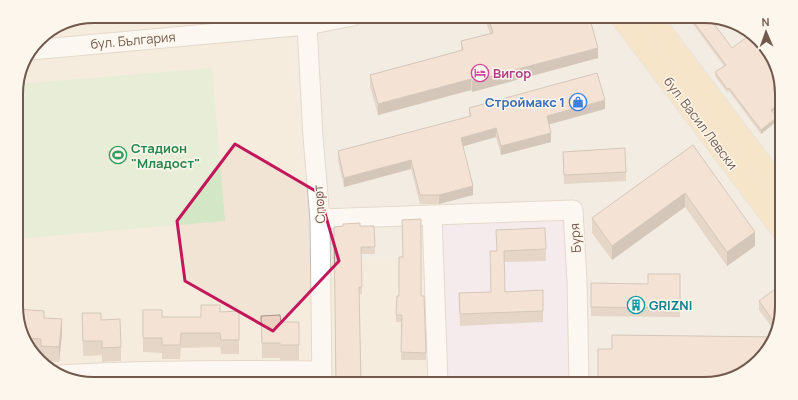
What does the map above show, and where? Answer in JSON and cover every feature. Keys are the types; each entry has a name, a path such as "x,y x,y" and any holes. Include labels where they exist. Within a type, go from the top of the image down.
{"main road":[{"name":"бул. Васил Левски","path":"626,23 775,220"},
{"name":"бул. Васил Левски","path":"654,23 775,183"}],"street":[{"name":"бул. България","path":"39,49 317,23"},
{"name":"Спорт","path":"307,25 320,219 322,377"},
{"name":"Буря","path":"320,219 573,210 577,281 579,377"},
{"path":"432,215 438,377"},
{"path":"73,374 270,370 316,377"}],"highlighted area":[{"path":"235,144 319,193 339,261 273,331 185,281 177,221"}],"shaded area":[{"path":"291,23 306,188 308,263 561,254 579,377 94,377 75,375 54,365 41,353 30,338 25,325 23,306 23,89 25,75 35,54 47,41 62,30 80,24"},
{"path":"291,23 709,23 718,24 736,30 744,35 746,37 746,52 761,52 768,62 774,80 775,94 774,320 768,338 760,349 724,374 709,377 579,377 561,254 308,263 306,188"},
{"path":"570,214 574,377 443,377 441,220"}],"green space":[{"name":"Стадион \"Младост\"","path":"212,68 225,221 23,238 24,83"}],"building":[{"name":"Вигор","path":"490,23 591,23 598,48 472,81 471,79 378,104 370,75 463,50 461,41 493,33"},
{"path":"694,23 714,24 732,48 746,38 746,52 761,52 763,54 768,62 774,80 775,107 771,110 775,115 775,119 761,130 715,72 726,65"},
{"path":"597,73 605,100 547,116 551,133 501,146 496,128 461,138 473,186 439,195 420,195 411,160 344,178 338,151 471,116 469,108"},
{"path":"693,145 755,232 727,252 685,193 612,246 592,218"},
{"path":"625,148 626,172 564,175 563,152"},
{"path":"421,219 421,296 424,296 426,353 401,352 402,315 396,315 397,296 399,296 399,257 403,257 402,220"},
{"path":"360,223 360,226 374,226 375,247 361,247 362,287 359,287 361,377 336,377 334,227 343,226 343,224"},
{"path":"545,228 546,249 504,251 505,292 543,290 543,311 460,314 459,293 491,292 490,251 497,251 496,230"},
{"name":"GRIZNI","path":"648,274 680,274 680,308 591,307 591,283 648,284"},
{"path":"775,289 774,321 759,301"},
{"path":"201,305 220,305 220,312 239,311 239,340 221,340 220,333 181,333 180,345 162,345 162,338 143,338 143,310 162,310 162,317 201,317"},
{"path":"23,309 44,311 44,318 62,319 59,347 41,346 41,339 30,338 25,325"},
{"path":"82,313 101,313 101,320 120,319 121,347 102,348 102,341 83,341"},
{"path":"280,315 281,322 299,322 299,345 262,343 261,316"},
{"path":"612,335 768,337 757,353 744,365 736,370 718,376 709,377 598,377 598,349 612,349"}],"place":[{"name":"Вигор","path":"480,73"},
{"name":"Строймакс 1","path":"578,102"},
{"name":"Стадион \"Младост\"","path":"118,155"},
{"name":"GRIZNI","path":"636,305"}]}
